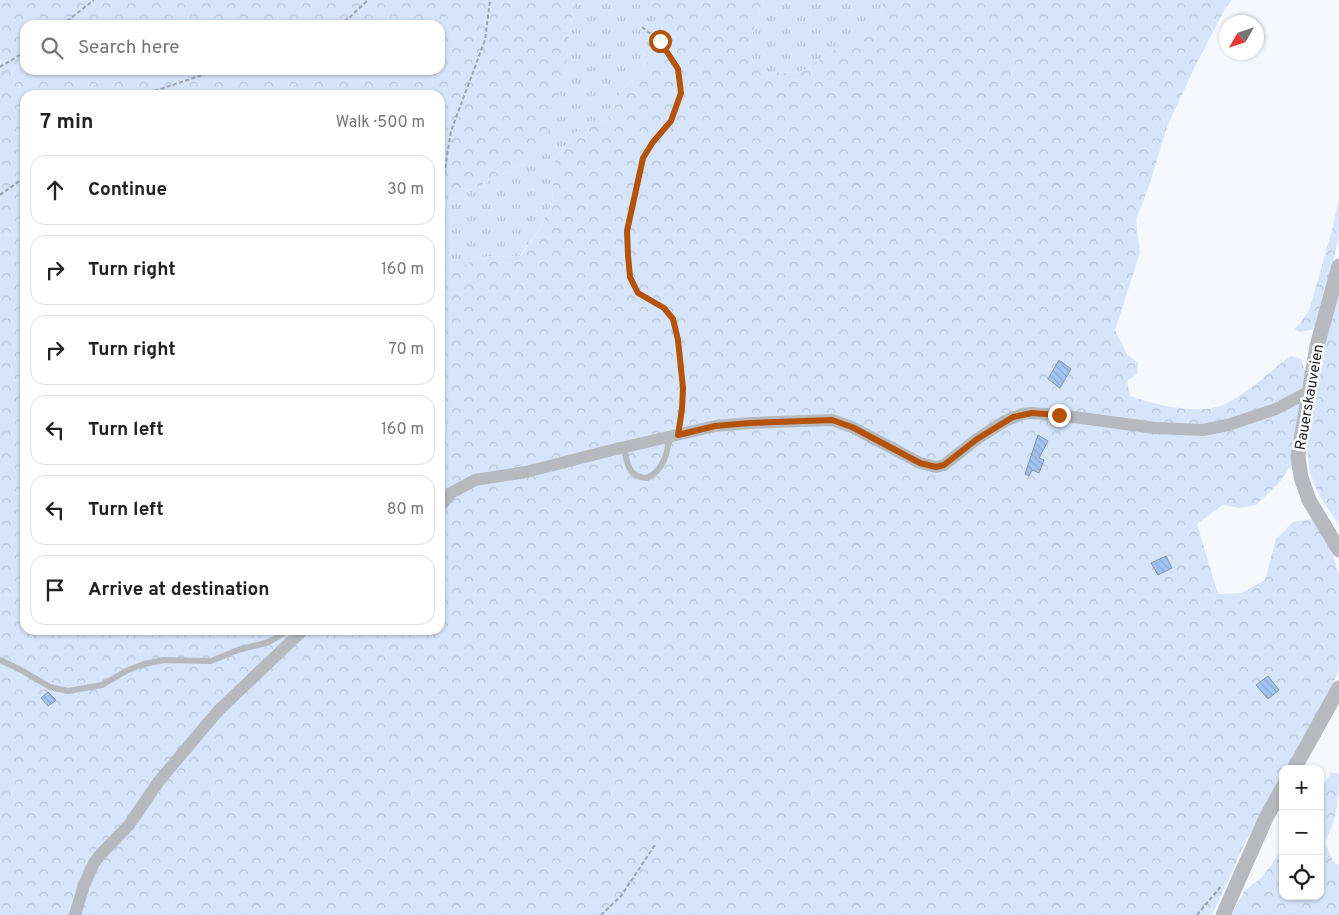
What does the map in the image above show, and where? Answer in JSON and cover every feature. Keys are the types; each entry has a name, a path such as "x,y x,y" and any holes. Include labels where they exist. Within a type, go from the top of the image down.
{"street":[{"name":"Rauerskauveien","path":"1339,266 1317,346 1300,444 1299,466 1309,500 1339,550"},
{"path":"445,501 451,493 475,480 526,472 715,426 832,420 852,427 920,463 936,467 944,465 1004,421 1022,414 1059,415 1155,428 1203,430 1228,425 1276,409 1310,391"},
{"path":"75,915 84,885 99,856 129,825 159,781 218,711 298,635"},
{"path":"1296,765 1339,688"},
{"path":"1222,915 1266,818 1279,794"}],"lane":[{"path":"624,448 629,469 638,476 647,478 661,466 674,436"},
{"path":"0,660 50,687 68,691 102,685 128,670 144,664 164,660 211,661 238,650 269,642 281,635"}],"path":[{"path":"68,20 94,0"},
{"path":"345,20 368,0"},
{"path":"445,169 451,131 485,40 490,0"},
{"path":"642,27 660,41 678,69 681,93 671,121 653,142 643,158 627,231 630,277 638,293 664,308 673,319 678,340 683,388 682,409 674,436"},
{"path":"0,67 20,55"},
{"path":"157,90 203,75"},
{"path":"0,195 20,181"},
{"path":"601,915 621,896 655,845"},
{"path":"1197,915 1221,885 1241,874"}],"green space":[{"path":"0,0 574,0 565,75 545,138 523,164 445,203 445,90 20,90 20,635 445,635 445,278 476,257 521,256 541,227 552,202 555,159 574,133 606,121 621,91 650,60 660,25 650,0 763,0 746,55 768,72 799,73 858,35 881,12 884,0 1232,0 1222,15 1219,15 1219,20 1194,68 1167,127 1150,183 1136,220 1140,253 1115,330 1127,354 1138,363 1137,374 1127,381 1130,396 1165,406 1203,409 1225,404 1252,387 1291,356 1301,359 1305,371 1297,418 1293,463 1279,483 1256,505 1239,508 1223,505 1197,524 1218,594 1241,593 1265,580 1276,539 1293,522 1312,519 1333,555 1339,575 1339,669 1324,706 1290,765 1279,765 1279,785 1244,845 1212,915 0,915"},
{"path":"574,0 650,0 661,25 650,60 621,91 606,121 574,133 555,159 552,202 541,227 520,256 476,257 445,278 445,203 523,164 565,75"},
{"path":"763,0 884,0 881,12 858,35 799,73 768,72 746,55"},
{"path":"1339,199 1339,236 1319,321 1311,330 1300,332 1295,329 1309,311"},
{"path":"1339,293 1339,525 1313,482 1308,455 1308,433 1315,384"},
{"path":"1331,773 1339,773 1335,817 1325,843 1333,861 1339,866 1339,915 1231,915 1245,890 1259,880 1279,853 1279,900 1324,900 1324,784"}],"building":[{"path":"1059,360 1071,369 1060,388 1048,379"},
{"path":"1038,435 1048,441 1039,458 1044,460 1039,473 1032,470 1029,476 1025,474"},
{"path":"1166,556 1172,568 1158,575 1151,563"},
{"path":"1268,676 1279,690 1268,699 1256,685"},
{"path":"48,692 56,700 48,706 41,698"}],"route":[{"path":"660,41 678,69 681,93 671,121 653,142 643,158 627,231 628,255 630,277 638,293 664,308 673,319 678,340 683,388 678,435 715,426 832,420 842,422 920,463 936,467 944,465 977,439 1013,417 1032,413 1059,415"}]}
